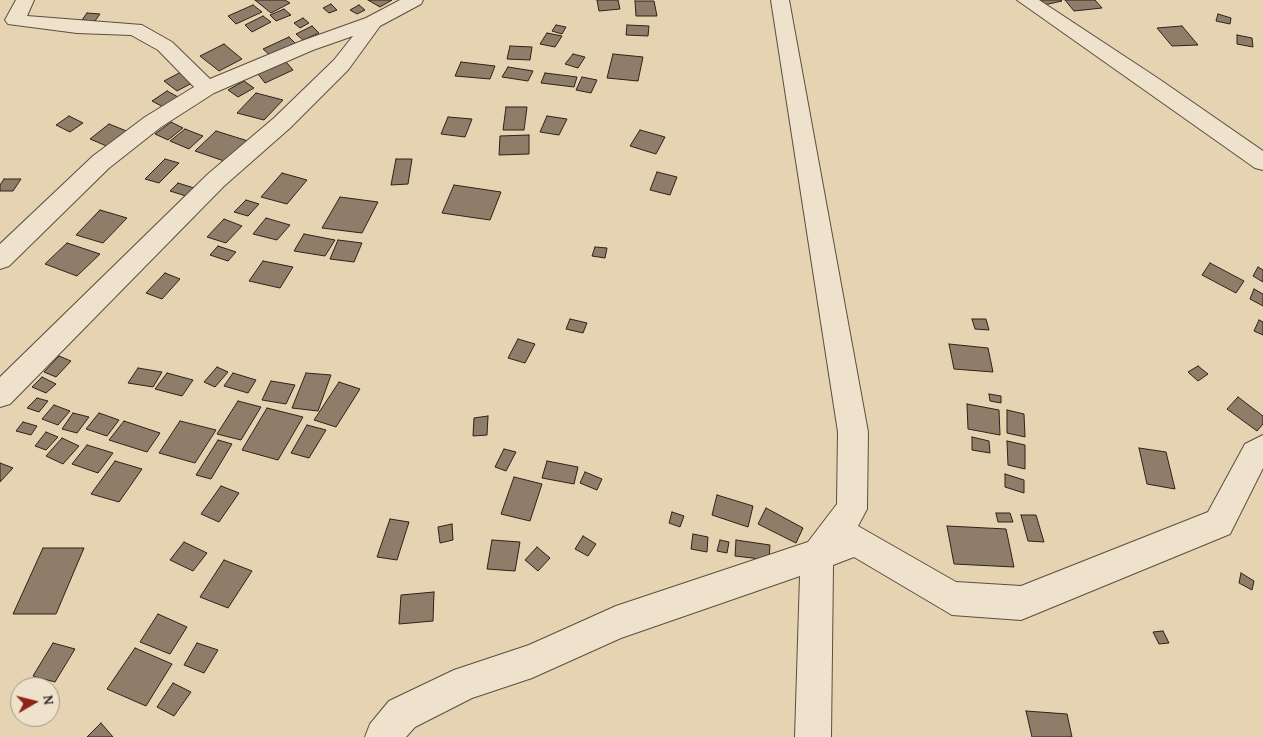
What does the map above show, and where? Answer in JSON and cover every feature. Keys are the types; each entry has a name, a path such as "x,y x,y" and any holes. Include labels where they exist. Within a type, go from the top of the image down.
{"street":[{"path":"25,0 15,20 77,27 135,29 165,46 207,88"},
{"path":"0,259 101,162 153,122 207,88 306,46 373,22 414,0"},
{"path":"780,0 853,432 852,509 817,556 813,737"},
{"path":"1026,0 1152,84 1263,162"},
{"path":"0,395 216,180 282,123 341,65 373,22"},
{"path":"383,737 402,714 466,682 532,661 616,623 817,556 856,541 952,598 1021,603 1219,522 1254,454 1263,448"}],"building":[{"path":"255,0 285,0 290,3 271,13"},
{"path":"368,0 392,0 380,7"},
{"path":"597,0 618,0 620,9 599,11"},
{"path":"1038,0 1061,0 1062,1 1044,5"},
{"path":"1065,0 1095,0 1102,8 1074,11"},
{"path":"635,1 654,1 657,16 636,16"},
{"path":"331,4 337,10 329,13 323,8"},
{"path":"253,5 262,12 236,24 228,16"},
{"path":"359,5 365,10 357,14 350,10"},
{"path":"284,9 291,15 276,21 270,15"},
{"path":"87,13 100,14 95,21 82,20"},
{"path":"1218,14 1231,18 1230,24 1216,21"},
{"path":"263,16 271,22 252,32 245,25"},
{"path":"303,18 309,23 300,28 294,23"},
{"path":"556,25 566,27 562,34 552,31"},
{"path":"627,25 649,26 648,36 626,35"},
{"path":"312,26 319,33 303,40 296,34"},
{"path":"1182,26 1198,45 1172,46 1157,28"},
{"path":"547,33 562,36 555,47 540,44"},
{"path":"1237,35 1252,38 1253,47 1237,44"},
{"path":"289,37 296,44 271,56 263,49"},
{"path":"224,44 242,59 219,71 200,56"},
{"path":"510,46 532,47 530,60 507,59"},
{"path":"573,54 585,57 578,68 565,64"},
{"path":"613,54 643,57 638,81 607,78"},
{"path":"286,62 293,70 265,83 258,74"},
{"path":"461,62 495,66 490,79 455,76"},
{"path":"508,67 533,71 528,81 502,77"},
{"path":"181,72 194,82 177,91 164,81"},
{"path":"545,73 577,77 574,87 541,83"},
{"path":"582,77 597,80 591,93 576,90"},
{"path":"244,81 254,88 238,97 228,90"},
{"path":"167,91 180,98 165,108 152,101"},
{"path":"256,93 283,100 264,120 237,113"},
{"path":"506,107 527,107 524,130 503,130"},
{"path":"69,116 83,123 70,132 56,125"},
{"path":"547,116 567,119 559,135 540,132"},
{"path":"448,117 472,119 465,137 441,134"},
{"path":"171,122 183,128 168,140 155,134"},
{"path":"109,124 129,132 109,147 90,139"},
{"path":"185,129 203,136 189,149 170,141"},
{"path":"640,130 665,137 656,154 630,146"},
{"path":"216,131 248,141 227,162 195,151"},
{"path":"529,135 529,154 499,155 500,136"},
{"path":"165,159 179,163 159,183 145,179"},
{"path":"396,159 412,159 408,184 391,185"},
{"path":"657,172 677,177 670,195 650,190"},
{"path":"282,173 307,180 287,204 261,197"},
{"path":"4,179 21,179 13,191 0,191 0,185"},
{"path":"178,183 194,188 186,196 170,191"},
{"path":"454,185 501,192 490,220 442,213"},
{"path":"340,197 378,202 362,233 322,228"},
{"path":"246,200 259,204 248,216 234,212"},
{"path":"100,210 127,218 103,243 76,235"},
{"path":"266,218 290,225 277,240 253,234"},
{"path":"224,219 242,226 226,243 207,237"},
{"path":"304,234 335,240 325,256 294,251"},
{"path":"338,240 362,243 354,262 330,259"},
{"path":"67,243 100,254 77,276 45,264"},
{"path":"218,246 236,252 228,261 210,255"},
{"path":"595,247 607,248 605,258 592,256"},
{"path":"263,261 293,267 280,288 249,281"},
{"path":"1210,263 1244,281 1236,293 1202,275"},
{"path":"1258,267 1263,270 1263,282 1253,276"},
{"path":"165,273 180,279 162,299 146,293"},
{"path":"1254,289 1263,294 1263,306 1250,299"},
{"path":"570,319 587,323 583,333 566,329"},
{"path":"972,319 986,319 989,330 975,329"},
{"path":"1259,320 1263,322 1263,335 1254,331"},
{"path":"518,339 535,344 525,363 508,358"},
{"path":"949,344 988,348 993,372 954,369"},
{"path":"59,356 71,361 56,377 44,372"},
{"path":"1198,366 1208,374 1198,381 1188,372"},
{"path":"217,367 228,372 215,387 204,382"},
{"path":"138,368 162,372 153,387 128,383"},
{"path":"167,373 193,380 182,396 155,389"},
{"path":"233,373 256,380 248,393 224,386"},
{"path":"306,373 331,375 318,411 292,408"},
{"path":"42,377 56,384 46,393 32,387"},
{"path":"271,381 295,385 286,404 262,400"},
{"path":"339,382 360,389 336,427 314,420"},
{"path":"989,394 1001,396 1001,403 990,401"},
{"path":"1238,397 1263,416 1263,424 1257,431 1227,409"},
{"path":"37,398 48,401 39,412 27,408"},
{"path":"238,401 261,407 241,440 217,434"},
{"path":"967,404 999,410 1000,435 968,429"},
{"path":"54,405 70,411 58,425 42,419"},
{"path":"267,408 303,417 278,460 242,450"},
{"path":"1007,410 1024,414 1025,437 1007,433"},
{"path":"73,413 89,417 77,433 62,429"},
{"path":"99,413 119,420 107,436 86,429"},
{"path":"488,416 487,435 473,436 474,418"},
{"path":"124,421 160,433 147,452 109,440"},
{"path":"180,421 216,430 195,463 159,453"},
{"path":"23,422 37,426 31,435 16,431"},
{"path":"307,425 326,430 309,458 291,453"},
{"path":"46,432 58,437 46,450 35,446"},
{"path":"972,437 989,441 990,453 972,450"},
{"path":"62,438 79,446 63,464 46,456"},
{"path":"218,440 232,444 211,479 196,475"},
{"path":"1007,441 1025,445 1025,469 1008,465"},
{"path":"87,445 113,453 98,473 72,464"},
{"path":"1139,448 1166,452 1175,489 1147,484"},
{"path":"504,449 516,452 506,471 495,467"},
{"path":"115,461 142,469 119,502 91,494"},
{"path":"547,461 578,467 574,484 542,478"},
{"path":"0,463 13,468 0,482"},
{"path":"585,472 602,479 597,490 580,483"},
{"path":"1005,474 1024,480 1024,493 1005,487"},
{"path":"514,477 542,484 530,521 501,514"},
{"path":"221,486 239,493 219,522 201,514"},
{"path":"717,495 753,506 748,527 712,515"},
{"path":"766,508 803,528 796,543 758,524"},
{"path":"672,512 684,516 680,527 669,523"},
{"path":"996,513 1010,513 1013,522 998,522"},
{"path":"1021,515 1036,515 1044,542 1028,541"},
{"path":"390,519 409,522 397,560 377,557"},
{"path":"452,524 453,540 440,543 438,527"},
{"path":"947,526 1006,529 1014,567 954,564"},
{"path":"693,534 708,537 707,552 691,549"},
{"path":"583,536 596,544 588,556 575,549"},
{"path":"492,540 520,542 515,571 487,569"},
{"path":"720,540 729,542 727,553 717,551"},
{"path":"736,540 770,545 769,560 735,556"},
{"path":"184,542 207,553 193,571 170,560"},
{"path":"537,547 550,558 538,571 525,560"},
{"path":"43,548 84,548 56,614 13,614"},
{"path":"224,560 252,571 228,608 200,597"},
{"path":"1241,573 1254,581 1252,590 1239,583"},
{"path":"434,592 433,621 399,624 401,595"},
{"path":"158,614 187,627 170,654 140,642"},
{"path":"1163,631 1169,643 1159,644 1153,632"},
{"path":"53,643 75,649 58,677 33,676"},
{"path":"197,643 218,650 204,673 184,665"},
{"path":"135,648 172,664 146,706 107,689"},
{"path":"173,683 191,692 174,716 157,707"},
{"path":"1026,711 1067,714 1072,737 1032,737"},
{"path":"101,723 113,737 87,737"}]}
